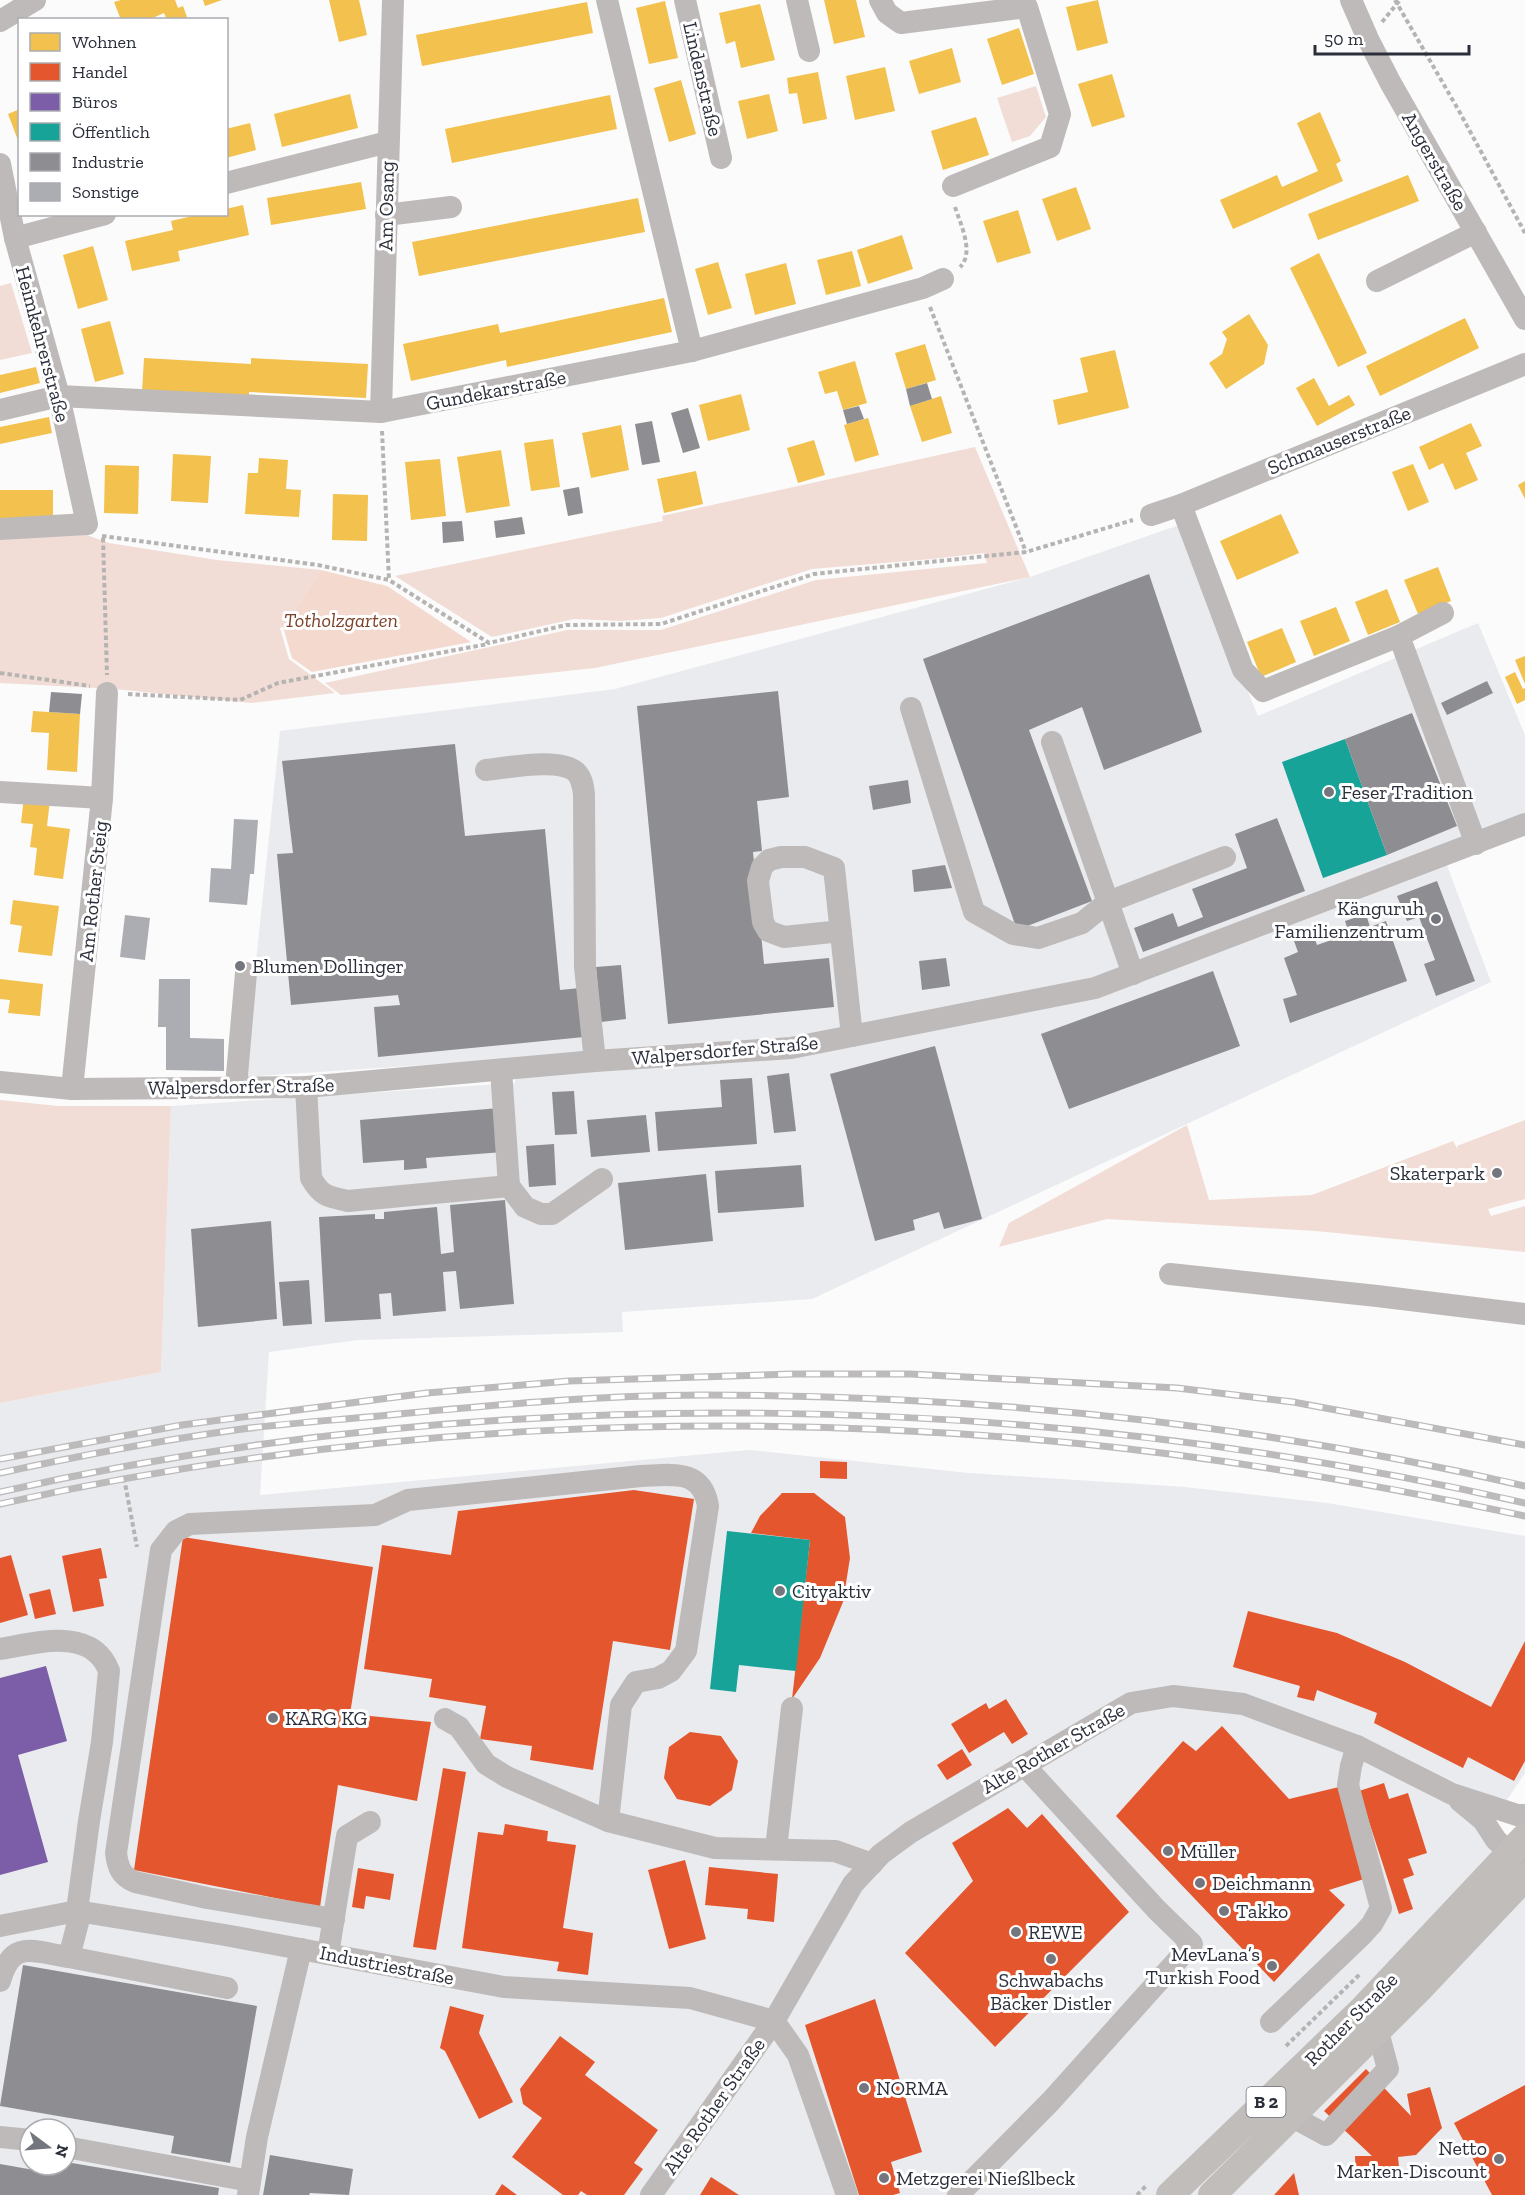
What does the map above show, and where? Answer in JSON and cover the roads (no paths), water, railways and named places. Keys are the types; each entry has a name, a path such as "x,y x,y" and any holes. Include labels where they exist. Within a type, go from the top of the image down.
{"main road":[{"name":"Rother Straße","path":"1162,2186 1370,2019 1421,1987 1522,1859"},
{"name":"Rother Straße","path":"1212,2195 1291,2116 1370,2019"}],"street":[{"path":"0,21 36,0"},
{"name":"Am Osang","path":"381,412 393,0"},
{"path":"607,0 692,351"},
{"name":"Lindenstraße","path":"685,0 720,158"},
{"path":"797,0 809,51"},
{"path":"880,0 887,13 901,23 1027,7 1060,114 1050,147 953,186"},
{"name":"Angerstraße","path":"1351,0 1390,82 1525,319"},
{"path":"228,182 388,142"},
{"name":"Heimkehrerstraße","path":"0,164 15,238 95,531 0,529"},
{"path":"386,215 452,207"},
{"path":"15,238 98,216"},
{"path":"1377,281 1476,232"},
{"name":"Gundekarstraße","path":"0,410 59,396 381,412 692,351 933,283"},
{"name":"Schmauserstraße","path":"1151,515 1181,505 1525,364"},
{"path":"1181,505 1243,670 1263,691 1399,636 1443,613"},
{"path":"1399,636 1476,844"},
{"name":"Am Rother Steig","path":"72,1089 102,798 107,693"},
{"path":"911,708 974,912 1013,934 1038,938 1082,923 1108,902 1225,857"},
{"path":"1052,742 1133,974"},
{"path":"486,770 560,764 575,771 582,780 585,967 596,1061"},
{"path":"0,792 102,798"},
{"name":"Walpersdorfer Straße","path":"0,1082 72,1089 306,1087 596,1061 791,1048 1095,988 1525,824"},
{"path":"841,931 852,1036"},
{"path":"236,1086 246,973"},
{"path":"501,1070 509,1186 525,1207 541,1214 552,1214 602,1179"},
{"path":"306,1087 311,1178 318,1190 329,1197 348,1202 509,1186"},
{"path":"1170,1274 1525,1314"},
{"path":"334,1919 207,1898 135,1882 124,1877 118,1866 116,1853 161,1550 176,1531 190,1524 375,1515 408,1500 641,1476 673,1475 688,1478 700,1484 706,1493 708,1506 686,1651 671,1671 658,1678 636,1682 621,1705 609,1821"},
{"path":"0,1649 66,1640 96,1651 106,1662 109,1671 102,1742 88,1821 79,1911 69,1957"},
{"name":"Alte Rother Straße","path":"651,2195 774,2021 853,1884 880,1854 911,1832 1131,1702 1173,1696 1243,1704 1357,1746 1452,1794 1517,1815 1525,1815"},
{"path":"776,1849 792,1708"},
{"path":"445,1719 459,1727 486,1764 507,1777 609,1821 715,1848 835,1851 872,1864"},
{"path":"1271,2022 1363,1934 1381,1908 1348,1785 1357,1746"},
{"path":"958,2195 1051,2101 1192,1944 1157,1910 1024,1765"},
{"name":"Alte Rother Straße","path":"1452,1794 1483,1820 1496,1840 1522,1859"},
{"path":"328,1954 347,1836 370,1822"},
{"name":"Industriestraße","path":"2,1923 79,1911 504,1987 690,1998 774,2021"},
{"path":"78,2150 249,2188 257,2137 301,1949"},
{"path":"0,1981 7,1961 15,1953 28,1951 227,1988"},
{"path":"1291,2116 1326,2135 1388,2069 1370,2019"},
{"path":"774,2021 798,2055 847,2195"},
{"path":"0,2136 18,2138"}],"railway":[{"path":"0,1459 182,1425 427,1393 569,1381 793,1374 910,1374 1177,1388 1293,1402 1525,1445"},
{"path":"0,1473 147,1444 273,1425 547,1401 705,1395 912,1400 1118,1417 1323,1446 1424,1464 1525,1486"},
{"path":"0,1492 187,1456 377,1431 569,1416 763,1413 956,1420 1148,1438 1338,1465 1525,1503"},
{"path":"0,1504 133,1477 268,1456 403,1441 539,1431 675,1426 811,1427 947,1433 1139,1450 1305,1474 1525,1516"}],"place":[{"name":"Feser Tradition","path":"1329,792"},
{"name":"Känguruh Familienzentrum","path":"1436,919"},
{"name":"Blumen Dollinger","path":"240,966"},
{"name":"Skaterpark","path":"1497,1173"},
{"name":"Cityaktiv","path":"780,1591"},
{"name":"KARG KG","path":"273,1718"},
{"name":"Müller","path":"1168,1851"},
{"name":"Deichmann","path":"1200,1883"},
{"name":"Takko","path":"1224,1911"},
{"name":"REWE","path":"1016,1932"},
{"name":"Schwabachs Bäcker Distler","path":"1051,1959"},
{"name":"MevLana’s Turkish Food","path":"1272,1966"},
{"name":"NORMA","path":"864,2088"},
{"name":"Netto Marken-Discount","path":"1499,2159"},
{"name":"Metzgerei Nießlbeck","path":"884,2178"}],"park label":[{"name":"Totholzgarten","path":"341,620"}]}
